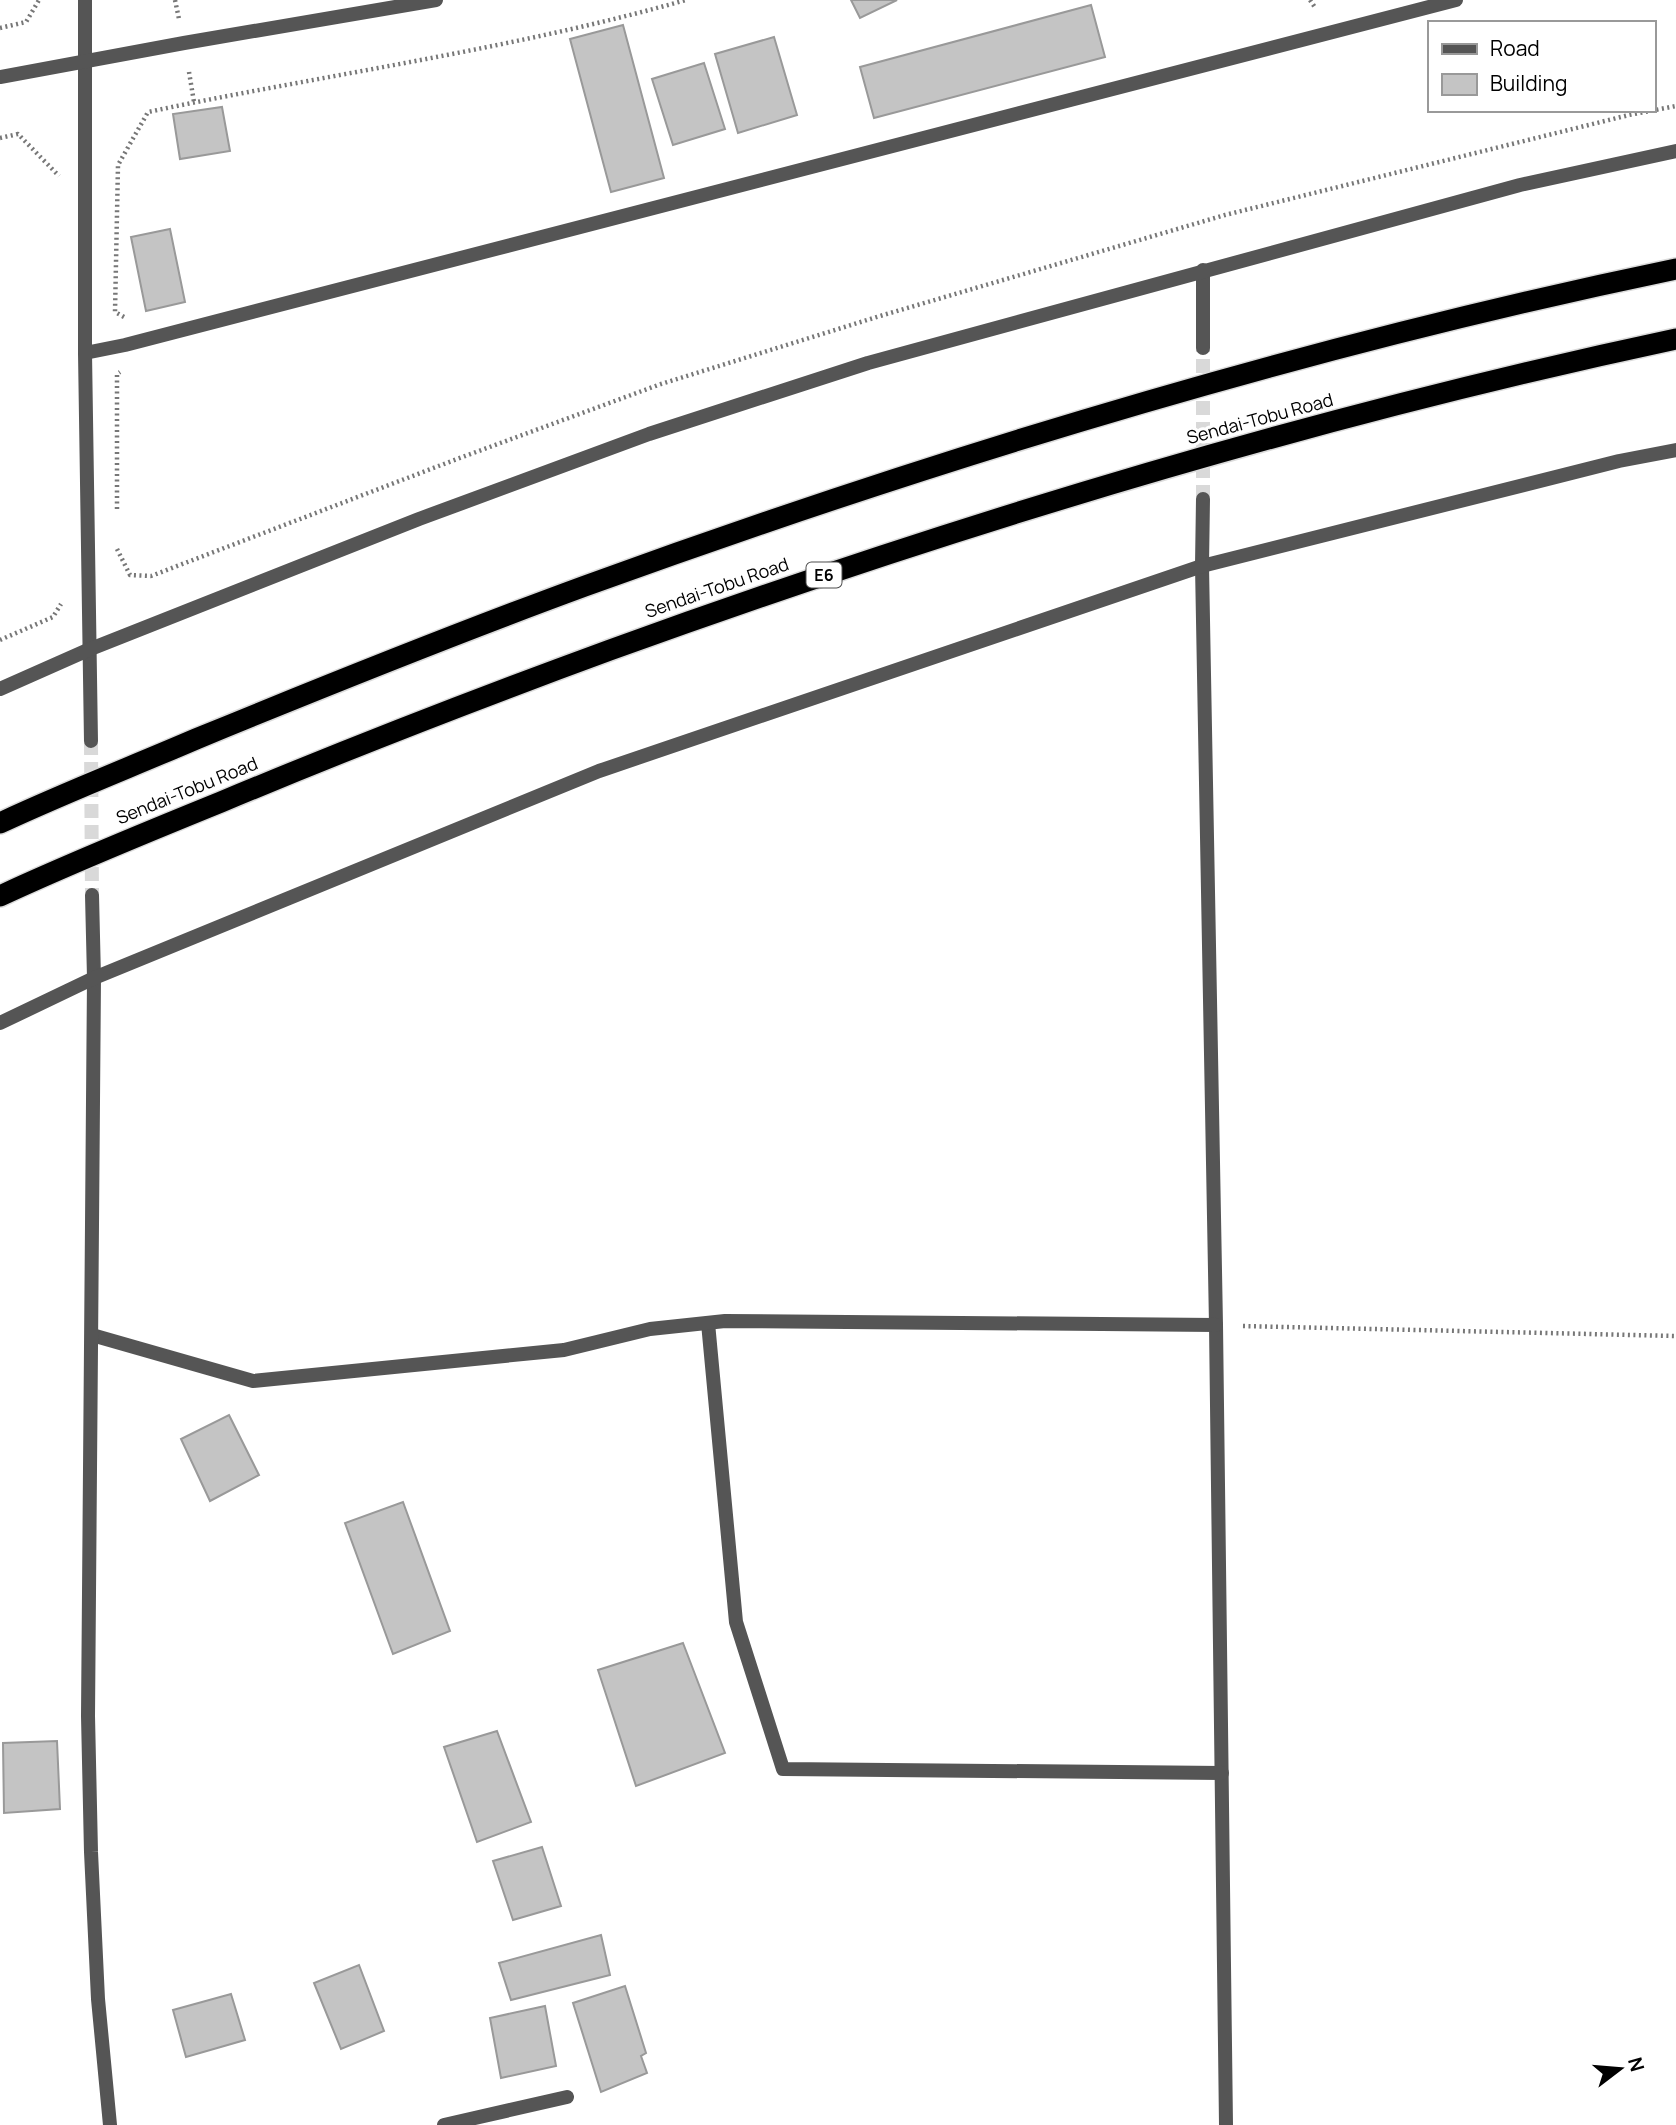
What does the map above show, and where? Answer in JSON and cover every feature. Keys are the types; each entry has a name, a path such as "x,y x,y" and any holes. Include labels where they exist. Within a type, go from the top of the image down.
{"highway":[{"path":"0,823 287,701 469,628 720,537 1003,445 1251,372 1553,295 1676,269"},
{"name":"Sendai-Tobu Road","path":"0,896 60,868 328,757 489,694 737,604 1023,510 1264,440 1569,362 1676,339"}],"street":[{"path":"85,0 85,353 88,650 92,741"},
{"path":"0,77 436,0"},
{"path":"85,353 125,345 1456,0"},
{"path":"0,689 88,650 419,519 649,434 868,363 1521,185 1676,151"},
{"path":"1203,270 1203,348"},
{"path":"0,1023 94,978 599,771 1202,566 1619,461 1676,450"},
{"path":"1203,499 1226,2125"},
{"path":"92,895 94,978 89,1702 91,1852 99,1999 110,2125"},
{"path":"92,1335 253,1381 564,1350 650,1329 725,1321 1216,1325"},
{"path":"708,1323 736,1622 783,1769 1222,1773"},
{"path":"444,2125 567,2097"}],"path":[{"path":"0,28 26,22 39,0"},
{"path":"175,0 179,19"},
{"path":"117,510 117,374 124,368 125,345 124,317 116,312 118,164 148,112 586,27 686,0"},
{"path":"189,72 194,102"},
{"path":"1655,110 1676,106"},
{"path":"117,537 117,550 130,575 151,576 648,388 854,324 1225,215 1645,112"},
{"path":"1216,1325 1676,1336"}],"building":[{"path":"851,0 897,0 860,18"},
{"path":"1091,5 1105,57 874,118 860,67"},
{"path":"623,25 664,178 611,192 570,39"},
{"path":"774,37 797,115 738,133 715,54"},
{"path":"704,63 725,129 673,145 652,79"},
{"path":"222,107 230,151 180,159 173,114"},
{"path":"170,229 185,302 146,311 131,237"},
{"path":"229,1415 259,1475 210,1501 181,1439"},
{"path":"403,1502 450,1631 393,1654 345,1523"},
{"path":"683,1643 725,1753 636,1786 598,1670"},
{"path":"497,1731 531,1822 477,1842 444,1747"},
{"path":"57,1741 60,1809 4,1813 3,1743"},
{"path":"542,1847 561,1906 513,1920 493,1861"},
{"path":"601,1935 610,1975 511,2000 499,1963"},
{"path":"359,1965 384,2031 341,2049 314,1983"},
{"path":"625,1986 646,2053 641,2056 647,2073 601,2092 573,2003"},
{"path":"231,1994 245,2040 186,2057 173,2010"},
{"path":"545,2006 556,2066 501,2078 490,2018"}],"tunnel":[{"path":"1203,348 1203,499"},
{"path":"91,741 92,895"}]}
